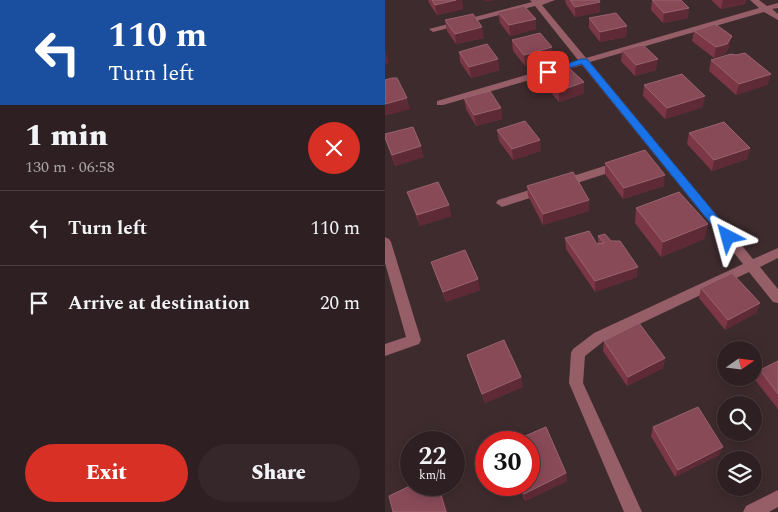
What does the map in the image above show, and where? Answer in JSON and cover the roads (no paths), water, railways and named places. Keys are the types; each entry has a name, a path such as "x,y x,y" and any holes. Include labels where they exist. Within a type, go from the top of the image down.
{"street":[{"path":"433,29 536,2 551,0"},
{"path":"754,0 778,18"},
{"path":"536,2 654,153 778,298"},
{"path":"440,103 778,5"},
{"path":"502,203 630,161"},
{"path":"385,242 414,340 385,350"},
{"path":"633,512 576,383 578,353 599,337 778,253"},
{"path":"753,512 778,498"}]}
